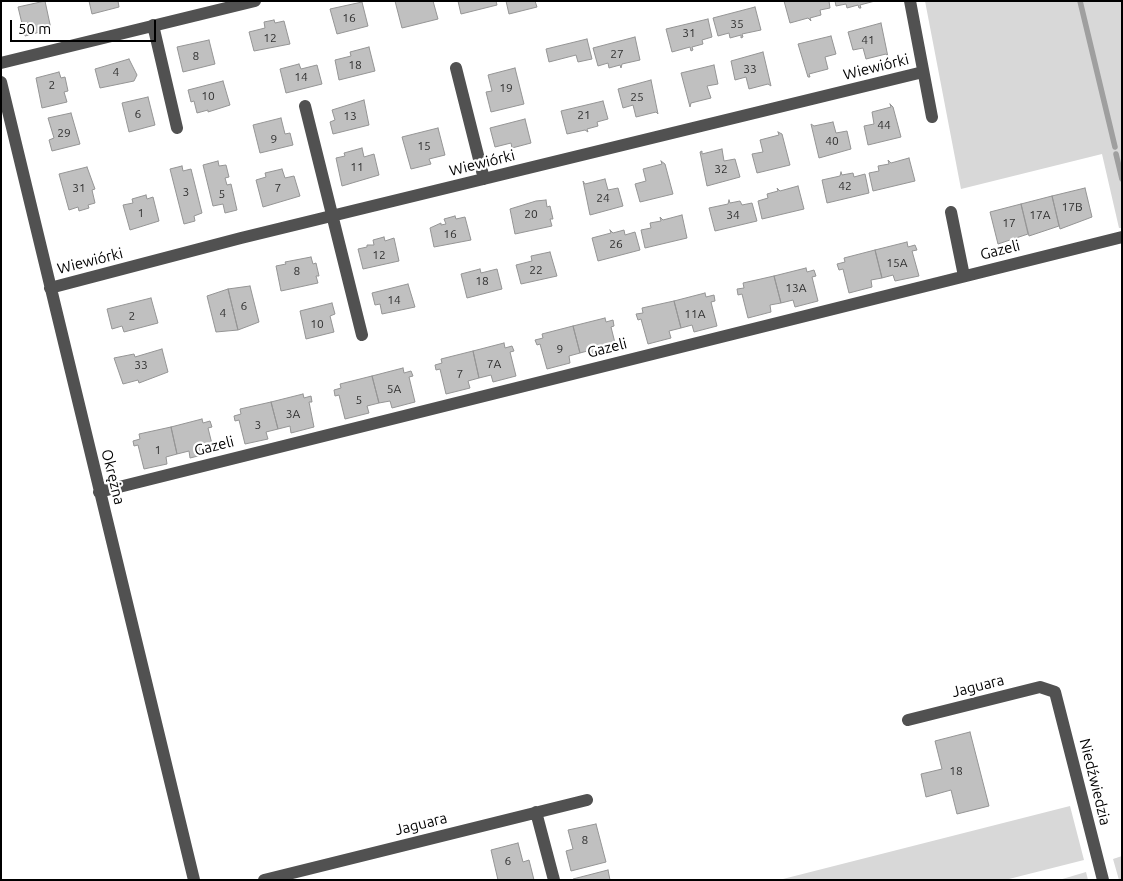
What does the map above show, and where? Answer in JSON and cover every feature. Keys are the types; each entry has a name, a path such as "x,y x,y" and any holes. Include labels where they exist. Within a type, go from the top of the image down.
{"street":[{"path":"1,63 255,1"},
{"path":"910,1 932,117"},
{"path":"153,25 176,128"},
{"path":"456,68 484,179"},
{"name":"Wiewiórki","path":"50,288 332,216 923,72"},
{"name":"Okrężna","path":"1,82 194,880"},
{"path":"305,106 362,335"},
{"path":"951,212 964,276"},
{"name":"Gazeli","path":"99,492 1122,237"},
{"name":"Jaguara","path":"908,720 1040,687 1055,692"},
{"name":"Niedźwiedzia","path":"1055,692 1103,880"},
{"name":"Jaguara","path":"264,880 587,800"},
{"path":"536,812 554,880"}],"shaded area":[{"path":"925,1 1122,1 1122,228 1119,228 1102,154 961,189"},
{"path":"1070,806 1084,860 1005,880 779,880"},
{"path":"1122,856 1122,880 1119,880 1113,859"},
{"path":"1086,872 1088,880 1059,880"}],"building":[{"path":"45,1 51,29 25,36 18,7"},
{"path":"89,1 118,1 119,7 92,14"},
{"path":"395,1 433,1 438,19 402,28"},
{"path":"458,1 496,1 497,5 461,14"},
{"path":"506,1 535,1 537,7 509,14"},
{"path":"784,1 829,1 830,8 820,10 821,15 810,18 811,21 808,18 790,23"},
{"path":"835,1 875,1 860,5 861,8 858,5 847,8 846,4 836,6"},
{"path":"362,2 368,26 337,34 330,9"},
{"path":"755,7 761,30 742,34 743,37 741,38 741,35 730,38 729,33 718,36 713,18"},
{"path":"708,19 712,37 702,40 703,44 692,47 693,50 691,51 690,47 672,52 666,29"},
{"path":"274,20 275,23 284,21 290,44 254,51 249,32 265,28 264,22"},
{"path":"881,23 888,57 886,54 866,59 863,48 853,50 848,32"},
{"path":"831,36 836,54 825,57 828,69 809,74 810,77 808,77 798,44"},
{"path":"635,37 640,60 622,64 621,68 620,65 609,68 608,63 598,66 593,48"},
{"path":"587,39 592,59 578,62 576,55 549,62 546,49"},
{"path":"209,40 215,64 183,72 177,47"},
{"path":"369,47 375,71 339,80 335,60 351,56 350,52"},
{"path":"763,52 771,86 768,84 749,89 746,77 735,80 731,61"},
{"path":"129,59 137,75 134,81 100,88 95,69"},
{"path":"299,64 301,69 317,65 322,84 286,93 280,69"},
{"path":"714,65 718,84 707,86 711,98 691,103 690,107 681,73"},
{"path":"515,68 524,104 491,112 486,92 492,91 488,75"},
{"path":"59,72 61,78 65,77 68,91 64,92 67,102 42,108 36,78"},
{"path":"651,80 658,114 656,112 636,117 633,105 623,108 618,89"},
{"path":"223,81 230,105 208,112 208,110 197,113 194,101 191,102 188,90"},
{"path":"148,97 155,125 129,132 122,103"},
{"path":"364,100 369,125 333,134 330,122 335,120 332,110"},
{"path":"603,101 608,119 597,122 598,126 587,129 588,132 585,130 567,134 561,111"},
{"path":"890,104 893,107 901,137 868,145 864,126 874,124 872,112 891,107"},
{"path":"71,113 80,144 52,151 49,140 54,138 48,118"},
{"path":"281,118 285,134 290,133 293,145 260,153 253,125"},
{"path":"525,119 531,143 512,148 511,143 495,147 490,128"},
{"path":"833,122 836,133 847,131 851,149 819,158 811,124 814,126"},
{"path":"438,128 445,155 429,159 431,164 411,169 402,137"},
{"path":"778,132 782,134 790,165 757,173 752,154 763,152 760,140 779,135"},
{"path":"362,148 364,157 374,154 379,175 342,186 336,158 345,156 344,153"},
{"path":"722,149 724,161 735,159 740,177 707,186 700,152 702,151 702,154"},
{"path":"909,158 915,181 873,191 869,173 879,171 878,166 889,164 888,160 891,163"},
{"path":"218,161 219,166 226,165 229,177 225,178 227,185 231,184 237,210 225,213 223,204 213,206 203,165"},
{"path":"661,161 665,164 673,194 640,202 635,184 646,181 643,169 662,164"},
{"path":"182,166 183,171 191,169 202,213 194,216 195,221 184,224 170,169"},
{"path":"87,167 95,189 92,190 95,203 88,205 89,208 79,211 78,207 69,210 59,174"},
{"path":"282,169 285,178 294,176 300,196 263,207 256,180 266,177 265,173"},
{"path":"841,172 842,175 853,173 854,177 865,174 869,193 827,203 822,180 840,176"},
{"path":"605,179 608,190 618,188 623,206 590,215 583,181 585,184"},
{"path":"798,186 804,209 762,219 758,201 768,198 767,194 778,191 777,188 780,191"},
{"path":"1085,188 1092,217 1060,229 1052,196"},
{"path":"146,195 147,199 153,197 159,221 130,230 123,205 133,203 132,199"},
{"path":"1052,196 1059,226 1029,236 1021,204"},
{"path":"546,200 547,207 550,206 553,219 550,219 552,226 515,234 510,209"},
{"path":"729,200 730,203 740,201 742,205 752,203 757,221 715,231 709,208 728,204"},
{"path":"1021,204 1028,234 998,244 990,212"},
{"path":"682,215 687,238 645,248 641,230 651,228 650,223 661,221 660,217 663,220"},
{"path":"455,216 456,219 465,217 471,240 434,247 430,228 441,223 441,225 446,224 444,219"},
{"path":"610,230 613,233 624,230 625,235 635,232 640,250 598,261 592,238 611,233"},
{"path":"384,237 385,241 394,238 399,261 363,269 358,249 367,247 367,245 374,245 373,240"},
{"path":"907,242 908,247 915,245 917,250 912,251 919,276 895,281 893,275 882,278 875,250"},
{"path":"875,250 882,278 871,280 872,287 849,293 843,269 839,270 837,264 845,262 844,258"},
{"path":"550,252 557,276 521,284 516,265 532,261 531,256"},
{"path":"311,257 313,264 316,263 319,276 316,276 318,283 281,291 276,266 286,264 285,262"},
{"path":"806,268 807,272 814,270 816,276 812,277 818,301 795,307 793,300 781,303 774,276"},
{"path":"480,269 481,273 497,269 502,289 467,298 461,274"},
{"path":"774,276 781,303 770,305 771,312 748,318 742,294 738,295 737,289 744,288 743,283"},
{"path":"408,284 415,307 382,314 380,304 375,305 372,293"},
{"path":"250,286 259,322 238,330 228,289"},
{"path":"228,289 238,330 216,332 207,296"},
{"path":"705,293 706,297 714,295 715,301 711,302 717,326 694,332 692,325 681,328 674,301"},
{"path":"151,298 158,323 124,332 122,326 112,329 107,309"},
{"path":"674,301 681,328 669,331 671,338 648,344 641,319 638,320 636,314 643,313 642,308"},
{"path":"332,303 335,314 330,316 334,332 306,339 300,311"},
{"path":"605,318 606,322 613,320 614,326 611,327 617,351 593,357 591,350 580,353 573,326"},
{"path":"573,326 580,353 569,356 570,363 547,369 540,344 537,345 535,340 543,338 542,334"},
{"path":"504,343 505,348 512,346 514,351 510,352 516,376 493,382 491,375 479,378 473,351"},
{"path":"162,349 168,372 139,383 138,380 123,384 114,358 134,354 135,357"},
{"path":"473,351 479,378 468,381 470,388 446,394 440,369 436,370 435,365 442,363 441,359"},
{"path":"403,368 404,373 411,371 413,376 409,377 415,402 392,408 390,401 379,403 372,376"},
{"path":"372,376 379,403 367,406 369,413 345,419 339,395 335,396 334,390 341,388 340,384"},
{"path":"303,394 304,398 311,396 312,402 309,402 314,427 291,433 290,426 278,429 271,402"},
{"path":"271,402 278,429 266,432 268,439 245,444 239,420 235,421 234,416 241,414 240,409"},
{"path":"202,419 203,423 210,421 212,427 208,428 214,452 190,458 189,451 177,454 171,427"},
{"path":"171,427 177,454 166,457 167,464 144,469 138,445 134,446 133,441 140,439 139,434"},
{"path":"970,732 989,806 957,814 951,790 926,797 921,774 942,769 935,741"},
{"path":"596,824 606,862 571,871 566,851 573,849 568,830"},
{"path":"518,843 523,862 529,860 534,880 498,880 491,850"},
{"path":"608,870 610,880 573,879"}],"waterway":[{"path":"1080,1 1115,147"},
{"path":"1116,154 1122,179"}]}
